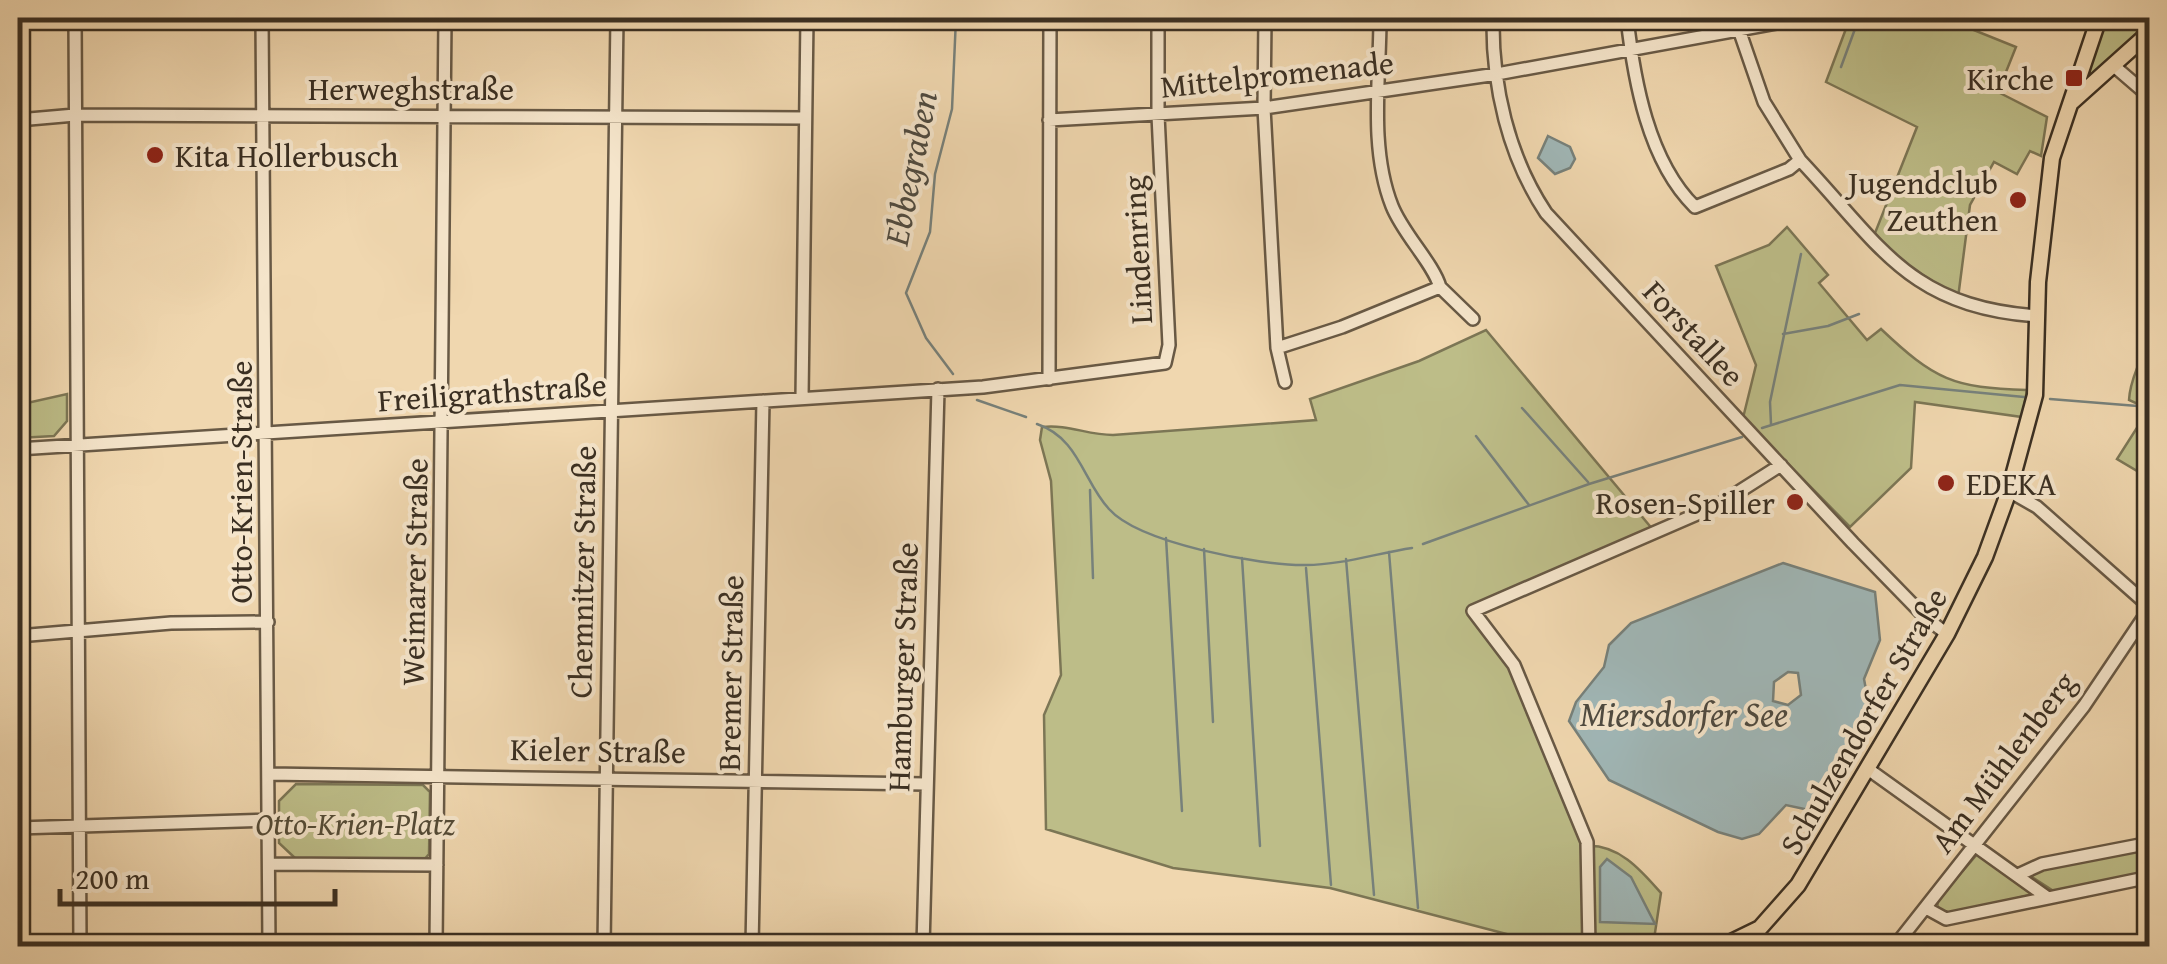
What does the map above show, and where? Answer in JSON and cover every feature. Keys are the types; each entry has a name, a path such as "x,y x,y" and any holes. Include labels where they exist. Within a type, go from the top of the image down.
{"main road":[{"name":"Schulzendorfer Straße","path":"1723,946 1760,928 1786,901 1948,634 1978,575 2009,491 2037,384 2036,316 2052,158 2099,18"},
{"path":"2072,102 2150,32"}],"street":[{"path":"74,18 80,946"},
{"name":"Otto-Krien-Straße","path":"262,18 269,946"},
{"name":"Weimarer Straße","path":"436,946 446,18"},
{"name":"Chemnitzer Straße","path":"604,946 617,18"},
{"path":"802,398 807,18"},
{"path":"1049,378 1050,18"},
{"name":"Lindenring","path":"970,387 1165,364 1169,345 1158,115 1158,18"},
{"path":"1265,18 1264,108 1277,348 1285,382"},
{"path":"1380,18 1380,151 1389,198 1410,242 1440,286 1473,319"},
{"name":"Forstallee","path":"1493,18 1497,74 1514,153 1546,213 1926,618 1948,634"},
{"path":"1627,18 1630,50 1658,148 1695,207 1789,170 1800,160"},
{"name":"Mittelpromenade","path":"1050,120 1264,108 1497,74 1630,50 1735,24 1804,18"},
{"path":"1735,24 1764,102 1800,160 1909,276 1972,308 2036,316"},
{"path":"2137,46 2150,56"},
{"path":"2114,66 2150,98"},
{"name":"Herweghstraße","path":"18,120 74,115 805,118"},
{"path":"1277,348 1344,327 1440,286"},
{"name":"Freiligrathstraße","path":"18,449 970,387"},
{"name":"Hamburger Straße","path":"922,946 938,389"},
{"name":"Bremer Straße","path":"752,946 763,401"},
{"path":"1590,946 1588,842 1514,666 1473,612 1718,505 1781,465"},
{"path":"2009,491 2037,507 2150,608"},
{"name":"Am Mühlenberg","path":"1895,946 2084,706 2150,608"},
{"path":"18,636 171,623 268,622"},
{"path":"1868,769 2020,874 2048,898"},
{"name":"Kieler Straße","path":"268,774 926,784"},
{"path":"18,828 269,820"},
{"path":"2020,874 2042,864 2150,843"},
{"path":"269,864 437,865"},
{"path":"1926,908 1946,919 2150,877"}],"green space":[{"path":"1850,18 1944,18 2016,47 1998,92 2047,117 2041,156 2030,151 2017,174 1994,162 1970,205 1958,298 1889,253 1875,233 1917,127 1826,82"},
{"path":"2103,18 2149,18 2149,24 2093,78 2086,76"},
{"path":"1787,227 1828,275 1819,283 1867,340 1881,329 1916,360 1946,378 1981,387 2027,390 2022,417 1915,402 1911,468 1850,527 1743,418 1756,365 1716,266 1769,245"},
{"path":"1486,330 1654,531 1468,608 1512,666 1584,846 1618,853 1661,893 1653,946 1575,946 1518,937 1330,888 1173,868 1046,829 1044,715 1061,675 1051,481 1040,440 1042,427 1113,435 1316,420 1310,399 1419,361"},
{"path":"2146,332 2150,333 2149,478 2117,459 2149,409 2129,400"},
{"path":"67,394 67,421 54,436 18,438 18,405"},
{"name":"Otto-Krien-Platz","path":"296,784 423,785 430,792 429,854 423,861 296,859 279,843 279,801"},
{"path":"2149,845 2149,874 2055,892 2032,877 2034,870"},
{"path":"1979,852 2034,894 1948,915 1938,909 1937,901"}],"water":[{"path":"1548,136 1570,147 1575,159 1570,168 1555,174 1538,158"},
{"name":"Miersdorfer See","path":"1783,563 1875,592 1880,640 1864,679 1869,706 1866,713 1872,717 1814,811 1786,805 1759,834 1742,839 1718,832 1609,780 1569,721 1576,702 1604,667 1609,645 1631,623","holes":["1788,672 1798,673 1801,695 1788,705 1773,701 1774,682"]},
{"path":"1607,859 1631,877 1655,924 1600,922 1600,867"}],"waterway":[{"name":"Ebbegraben","path":"953,374 926,338 906,293 930,232 935,174 952,109 956,18"},
{"path":"1841,67 1859,18"},
{"path":"1771,424 1770,402 1801,254"},
{"path":"1783,334 1828,326 1859,314"},
{"name":"Ebbegraben","path":"1762,428 1900,385 2024,397"},
{"name":"Ebbegraben","path":"2050,399 2150,407"},
{"name":"Ebbegraben","path":"977,400 1026,417"},
{"path":"1522,408 1588,482"},
{"name":"Ebbegraben","path":"1037,424 1062,439 1109,509 1124,521 1173,542 1232,557 1306,565 1412,548"},
{"path":"1476,436 1529,505"},
{"name":"Ebbegraben","path":"1423,544 1589,484 1742,437"},
{"path":"1090,490 1093,578"},
{"path":"1166,538 1182,811"},
{"path":"1204,549 1213,722"},
{"path":"1389,552 1418,908"},
{"path":"1242,558 1260,846"},
{"path":"1346,559 1374,895"},
{"path":"1306,568 1331,885"}],"place":[{"name":"Kirche","path":"2074,78"},
{"name":"Kita Hollerbusch","path":"155,155"},
{"name":"Jugendclub Zeuthen","path":"2018,200"},
{"name":"EDEKA","path":"1946,483"},
{"name":"Rosen-Spiller","path":"1795,502"}]}
